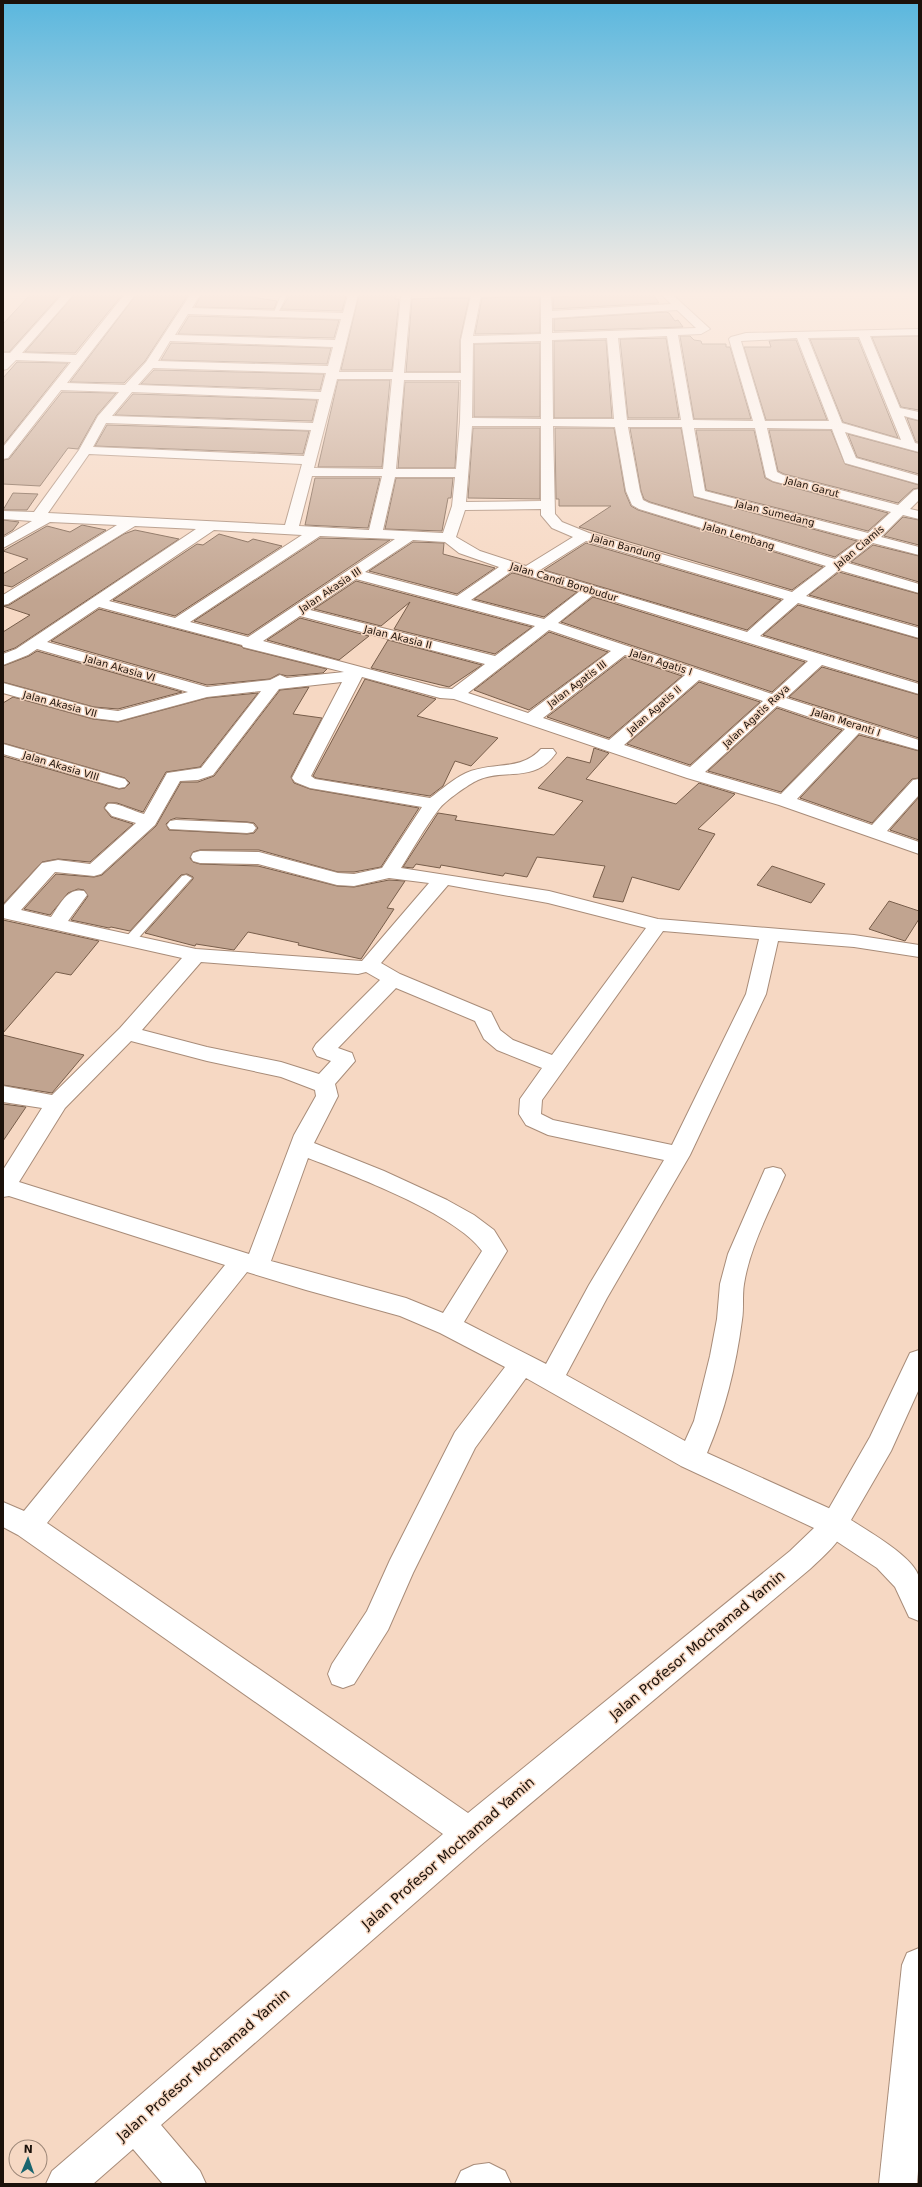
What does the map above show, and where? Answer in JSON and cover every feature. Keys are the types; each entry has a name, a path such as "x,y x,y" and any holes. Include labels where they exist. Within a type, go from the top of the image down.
{"street":[{"path":"3,455 49,397"},
{"path":"3,544 42,518 85,450 102,419 120,397"},
{"path":"291,529 326,397"},
{"path":"375,534 389,473 396,397"},
{"path":"3,515 449,538 459,506 466,422 466,397"},
{"name":"Jalan Bandung","path":"548,397 548,516 557,525 584,536 796,596 919,633"},
{"path":"618,397 621,423"},
{"path":"683,397 688,424"},
{"name":"Jalan Garut","path":"752,397 760,424 770,474 774,477 919,515"},
{"path":"825,397 850,460 919,480"},
{"path":"890,397 915,447"},
{"path":"895,410 919,416"},
{"path":"102,419 318,427"},
{"path":"466,422 835,425 915,447"},
{"name":"Jalan Lembang","path":"621,423 633,492 637,502 644,506 836,566 919,590"},
{"name":"Jalan Sumedang","path":"688,424 699,493 919,551"},
{"path":"85,450 389,473 461,473"},
{"name":"Jalan Ciamis","path":"749,638 796,596 871,538 919,494"},
{"path":"459,506 549,505"},
{"path":"3,601 133,521"},
{"path":"3,660 28,647 212,525"},
{"path":"176,624 316,530"},
{"name":"Jalan Akasia III","path":"249,644 410,536"},
{"path":"528,571 584,536"},
{"name":"Jalan Candi Borobudur","path":"449,538 454,544 464,550 528,571 919,689"},
{"path":"459,601 511,565"},
{"name":"Jalan Agatis I","path":"354,574 549,625 774,699"},
{"path":"456,694 549,625 591,590"},
{"path":"97,602 361,675 440,693 456,694 694,774 785,801 919,848"},
{"name":"Jalan Akasia II","path":"297,611 498,662"},
{"name":"Jalan Akasia VI","path":"3,647 28,647 206,692"},
{"name":"Jalan Agatis III","path":"531,719 623,649"},
{"path":"5,913 49,867 58,866 94,870 149,821 173,777 200,775 211,770 218,758 274,685 306,659"},
{"name":"Jalan Agatis Raya","path":"694,774 819,659"},
{"name":"Jalan Agatis II","path":"612,746 696,673"},
{"path":"206,692 361,675"},
{"path":"361,675 301,778 310,783 433,804"},
{"name":"Jalan Akasia VII","path":"3,688 93,713 118,716 206,692"},
{"name":"Jalan Meranti I","path":"774,699 856,727 919,745"},
{"path":"785,801 856,727"},
{"name":"Jalan Akasia VIII","path":"3,749 119,783"},
{"path":"389,872 433,804 471,777 485,772 526,768 539,762 547,753"},
{"path":"875,833 919,784"},
{"path":"114,808 118,812 149,821"},
{"path":"176,825 251,822 220,856"},
{"path":"200,857 220,856 259,858 337,879 354,880 389,872 443,879 549,897 658,925 854,941 919,952"},
{"path":"369,965 443,879"},
{"path":"56,924 77,895"},
{"path":"5,913 196,955 346,968 369,965 393,979 484,1017 491,1034 505,1045 556,1065"},
{"path":"658,925 531,1098 529,1110 531,1117 535,1122 548,1127 679,1154"},
{"path":"551,1379 598,1292 679,1154 756,994 770,933"},
{"path":"196,955 127,1033 57,1103 4,1188 250,1263 306,1282 392,1304 449,1326 521,1365 551,1379 691,1458 834,1524 879,1552 912,1576 919,1608"},
{"path":"323,1084 344,1061 344,1058 325,1051 324,1049 393,979"},
{"path":"127,1033 234,1060 277,1067 308,1076 326,1086 327,1096 305,1135 301,1148 250,1263 16,1520 469,1833"},
{"path":"3,1094 57,1103"},
{"path":"301,1148 368,1172 428,1200 459,1218 492,1244 495,1251 465,1297 449,1326"},
{"path":"691,1458 709,1413 723,1356 730,1319 732,1284 740,1254 773,1176"},
{"name":"Jalan Profesor Mochamad Yamin","path":"65,2184 136,2124 469,1833 800,1560 822,1540 834,1524 881,1443 919,1360"},
{"path":"343,1674 378,1620 400,1569 465,1440 521,1365"},
{"path":"898,2184 910,2145 919,1965"},
{"path":"136,2124 187,2184"},
{"path":"474,2184 489,2182 492,2184"}],"lane":[{"path":"130,940 186,878"}],"building":[{"path":"3,397 41,397 3,445"},
{"path":"58,397 112,397 97,415 78,449 68,448 40,486 3,484 3,460 9,459"},
{"path":"130,397 227,397 317,400 312,421 115,415"},
{"path":"334,397 388,397 382,467 318,467"},
{"path":"404,397 458,397 455,468 398,468"},
{"path":"474,397 540,397 540,417 474,417"},
{"path":"554,397 610,397 612,418 554,418"},
{"path":"626,397 676,397 679,418 628,418"},
{"path":"690,397 745,397 751,419 694,419"},
{"path":"759,397 818,397 827,420 766,420"},
{"path":"833,397 881,397 898,438 843,422"},
{"path":"897,397 919,397 919,410 901,407"},
{"path":"907,418 919,421 919,442 916,442"},
{"path":"107,425 309,431 303,454 95,446"},
{"path":"473,428 540,428 540,499 468,498"},
{"path":"555,428 614,428 625,492 631,506 638,510 823,567 792,590 579,527 611,506 559,506 559,499 556,499"},
{"path":"630,428 681,428 694,497 857,541 835,557 650,502 644,499 641,491"},
{"path":"696,430 754,430 765,478 773,482 888,513 868,531 706,490"},
{"path":"769,430 831,430 845,464 919,485 919,488 913,489 898,503 784,474 778,471"},
{"path":"848,434 919,453 919,474 857,457"},
{"path":"315,478 380,478 368,528 305,525"},
{"path":"396,478 453,478 451,498 448,498 442,531 385,529"},
{"path":"13,493 38,494 27,510 3,510"},
{"path":"903,517 919,520 919,545 884,536"},
{"path":"3,520 19,522 13,530 3,536"},
{"path":"82,525 106,530 12,587 3,585 3,574 28,559 3,551 47,526 70,532"},
{"path":"135,530 179,539 15,648 3,652 3,632 30,615 3,606 9,605 124,534"},
{"path":"219,534 248,542 253,539 282,546 175,616 113,600 197,544 203,545"},
{"path":"320,538 390,540 248,635 194,621"},
{"path":"413,542 444,543 443,554 495,568 457,594 369,571"},
{"path":"586,543 781,600 747,630 544,570"},
{"path":"873,545 919,556 919,582 851,562"},
{"path":"839,572 919,594 919,626 809,595"},
{"path":"512,573 577,592 544,617 474,599"},
{"path":"356,581 532,627 495,654 394,629 410,602 381,626 314,609"},
{"path":"593,597 805,662 772,692 561,622"},
{"path":"798,605 919,639 919,682 763,635"},
{"path":"99,609 327,669 323,673 287,676 279,674 270,679 207,685 51,641"},
{"path":"300,618 369,636 339,660 267,640"},
{"path":"549,632 608,652 529,710 474,690"},
{"path":"388,640 482,665 449,687 371,668"},
{"path":"37,651 182,692 118,709 94,707 3,682 3,666 29,656"},
{"path":"625,657 682,676 609,738 547,717"},
{"path":"822,667 919,695 919,738 789,697"},
{"path":"365,679 436,699 417,716 498,738 471,766 455,761 443,786 430,796 316,778 313,776"},
{"path":"699,682 760,702 690,765 627,744"},
{"path":"309,687 293,714 322,718 291,777 294,783 310,789 419,808 381,867 354,872 338,872 259,850 200,850 193,852 190,858 193,862 200,864 258,866 337,886 354,887 389,880 405,881 387,908 394,909 361,959 248,932 234,950 196,944 195,946 145,933 193,879 193,877 187,874 181,875 130,931 71,920 88,896 84,890 78,889 68,893 50,915 24,909 56,874 94,877 102,875 156,826 181,782 198,782 214,776 280,690","holes":["176,818 254,823 258,828 254,833 247,834 169,830 166,824 170,820"]},
{"path":"258,693 200,767 166,772 143,812 117,803 107,803 104,808 111,817 133,824 90,862 58,859 42,862 3,904 3,756 119,789 125,788 130,783 125,778 3,743 3,703 13,697 93,719 118,722 207,698"},
{"path":"777,708 842,730 781,792 708,771"},
{"path":"859,735 919,751 919,778 912,779 872,823 800,798"},
{"path":"594,748 609,753 586,779 676,804 699,783 735,794 698,829 715,834 679,890 632,877 623,902 593,897 605,866 537,857 527,877 505,873 503,876 441,865 440,868 416,864 413,868 403,867 438,813 457,816 455,820 554,835 583,801 538,788 567,757 590,763"},
{"path":"919,797 919,840 890,830"},
{"path":"772,866 825,884 811,903 757,885"},
{"path":"889,901 919,911 919,919 905,941 869,929"},
{"path":"3,920 99,941 71,975 56,972 3,1033"},
{"path":"3,1035 84,1055 52,1093 3,1085"},
{"path":"3,1104 26,1107 3,1141"}]}
